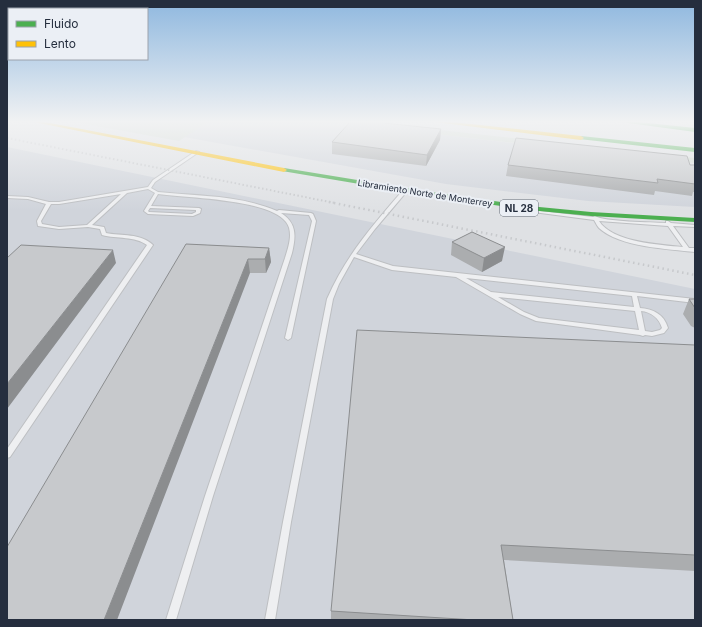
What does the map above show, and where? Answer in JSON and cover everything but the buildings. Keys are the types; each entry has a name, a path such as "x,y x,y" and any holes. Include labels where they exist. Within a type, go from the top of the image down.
{"main road":[{"name":"Libramiento Norte de Monterrey","path":"193,151 345,180 504,206 596,217 668,222 695,220"},
{"path":"194,151 271,161"},
{"name":"Libramiento Norte de Monterrey","path":"218,151 324,172 345,180"}],"lane":[{"path":"7,197 28,198 49,203 149,188 160,177 197,152"},
{"path":"149,188 158,193 232,201 278,211 307,213 313,215 314,218 288,338"},
{"path":"270,620 324,321 336,280 368,233 406,190"},
{"path":"88,226 126,192"},
{"path":"148,207 199,209 198,213 192,215 148,213 146,211 148,207 158,193"},
{"path":"7,455 150,245 147,242 140,240 108,236 104,234 102,228 88,226 58,228 40,225 39,221 49,203"},
{"path":"170,620 209,496 288,257 293,234 292,226 284,215 278,211"},
{"path":"596,217 609,234 644,244 695,250"},
{"path":"668,222 687,249"},
{"path":"668,222 695,226"},
{"path":"353,255 392,268 695,301"},
{"path":"457,276 522,313 538,320 643,334 662,332 665,328 664,323 653,312 638,309 489,294"},
{"path":"634,294 643,334"}],"shaded area":[{"path":"7,151 28,151 695,289 695,620 7,620"},
{"path":"263,151 584,151 695,164 695,207 588,201 446,184"},
{"path":"590,151 634,151 695,158 695,163"}],"railway":[{"path":"74,151 335,203"},
{"path":"329,202 695,275"}],"traffic: fast":[{"path":"284,170 376,186 529,208 591,214 695,220"}],"traffic: slow":[{"path":"187,151 284,170"}]}
